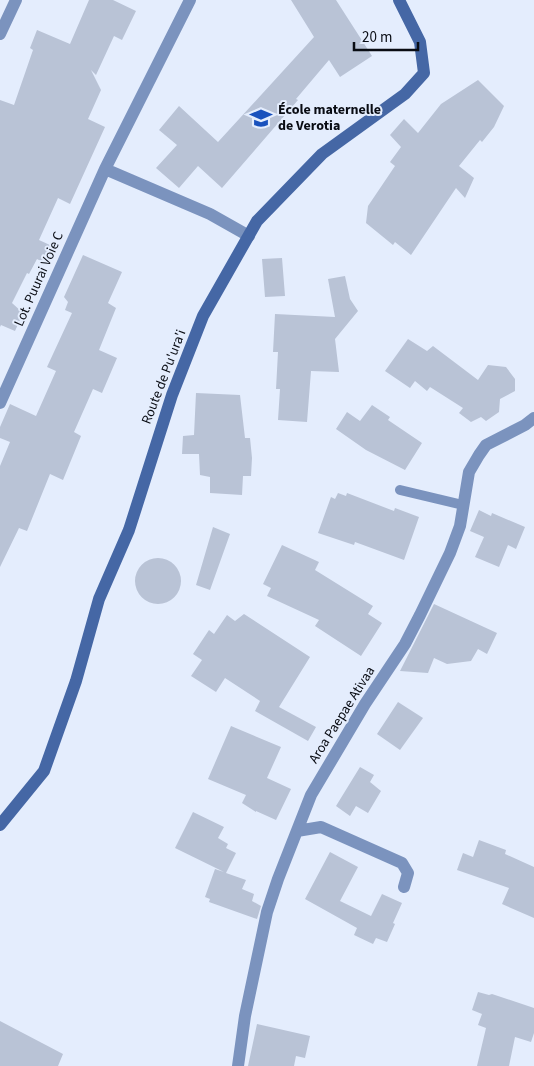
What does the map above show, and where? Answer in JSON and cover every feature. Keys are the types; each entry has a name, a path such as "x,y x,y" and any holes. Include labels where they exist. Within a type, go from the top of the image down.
{"main road":[{"name":"Route de Pu'ura'i","path":"0,825 44,771 76,681 99,599 129,530 172,395 204,316 249,236 257,222 322,154 405,94 424,73 420,42 399,0"}],"street":[{"path":"0,34 16,0"},
{"name":"Lot. Puurai Voie C","path":"0,403 105,168 190,0"},
{"path":"105,168 210,214 249,236"},
{"name":"Aroa Paepae Ativaa","path":"238,1066 245,1016 267,912 311,795 365,704 409,637 450,553 460,526 469,472 486,445 525,425 534,418"},
{"path":"297,831 321,828 402,863 408,873 404,887"}],"lane":[{"path":"400,490 463,505"}],"building":[{"path":"89,0 113,0 136,11 122,40 114,36 96,75 91,70 101,90 88,119 105,127 70,204 58,198 39,240 52,246 43,262 37,259 29,274 27,273 12,303 23,313 15,331 1,325 0,327 0,100 14,105 33,50 30,48 37,30 70,44"},
{"name":"École maternelle de Verotia","path":"291,0 336,0 372,56 340,77 329,60 296,99 298,100 222,188 198,166 179,188 156,168 177,145 159,130 179,106 218,142 314,37"},
{"path":"478,80 504,106 494,127 482,142 480,140 459,166 474,178 465,198 456,188 411,255 395,242 393,245 366,223 368,206 395,166 390,162 401,147 390,135 404,119 418,133 441,104"},
{"path":"83,255 122,272 108,303 116,308 99,350 117,358 102,393 93,389 74,432 81,436 63,480 50,474 27,531 19,528 0,567 0,466 10,442 0,438 0,427 10,404 36,416 56,371 47,367 72,313 65,310 68,302 64,297"},
{"path":"282,258 285,296 265,297 262,259"},
{"path":"345,276 350,299 358,311 335,339 339,372 311,371 307,422 278,420 280,389 276,389 278,352 273,352 275,314 335,317 328,279"},
{"path":"408,339 427,351 433,346 478,380 488,365 506,367 515,379 515,391 500,399 499,412 486,421 481,417 471,422 459,413 463,408 430,387 427,391 415,381 410,388 385,371"},
{"path":"196,393 240,395 245,438 250,438 252,458 251,476 243,476 242,495 210,493 210,477 200,475 199,454 182,454 183,436 194,435"},
{"path":"372,405 390,417 388,420 422,443 405,470 366,450 336,429 347,412 360,421"},
{"path":"338,493 346,496 347,493 394,511 395,508 419,517 404,560 355,542 354,545 318,533 331,497 335,499"},
{"path":"479,510 491,516 492,513 525,527 516,549 508,545 499,567 475,557 484,537 470,531"},
{"path":"213,527 230,534 210,590 196,585"},
{"path":"282,545 319,562 315,570 373,606 368,614 382,623 361,656 315,626 319,620 267,596 271,588 263,584"},
{"path":"163,558 175,564 180,572 180,590 175,598 167,603 153,604 141,598 136,590 135,576 141,564 149,559"},
{"path":"434,604 497,633 487,654 478,649 471,661 447,664 434,658 428,673 400,671"},
{"path":"244,614 310,657 279,707 316,727 308,741 255,711 260,701 225,678 216,692 191,676 202,660 193,654 209,630 214,634 227,615 235,621"},
{"path":"398,702 423,718 400,750 377,734"},
{"path":"231,726 281,747 267,778 291,789 276,820 256,812 242,803 246,795 208,779"},
{"path":"360,767 374,775 370,782 381,791 368,813 356,806 350,816 336,806"},
{"path":"193,812 224,827 218,838 228,844 226,848 236,853 226,873 246,880 242,889 254,894 252,901 261,906 257,919 209,902 210,899 205,897 215,869 224,872 175,848"},
{"path":"479,840 506,850 505,854 534,867 534,918 502,904 509,888 457,870 463,853 473,857"},
{"path":"330,852 358,867 340,901 371,916 382,894 402,903 387,942 376,938 373,944 354,935 357,928 305,899"},
{"path":"478,992 492,994 534,1008 534,1033 531,1042 515,1037 509,1066 477,1066 486,1028 478,1025 482,1014 472,1010"},
{"path":"0,1021 63,1054 58,1066 0,1066"},
{"path":"257,1024 310,1036 305,1058 296,1056 294,1066 248,1066"}],"place":[{"name":"École maternelle de Verotia","path":"261,118"}]}
